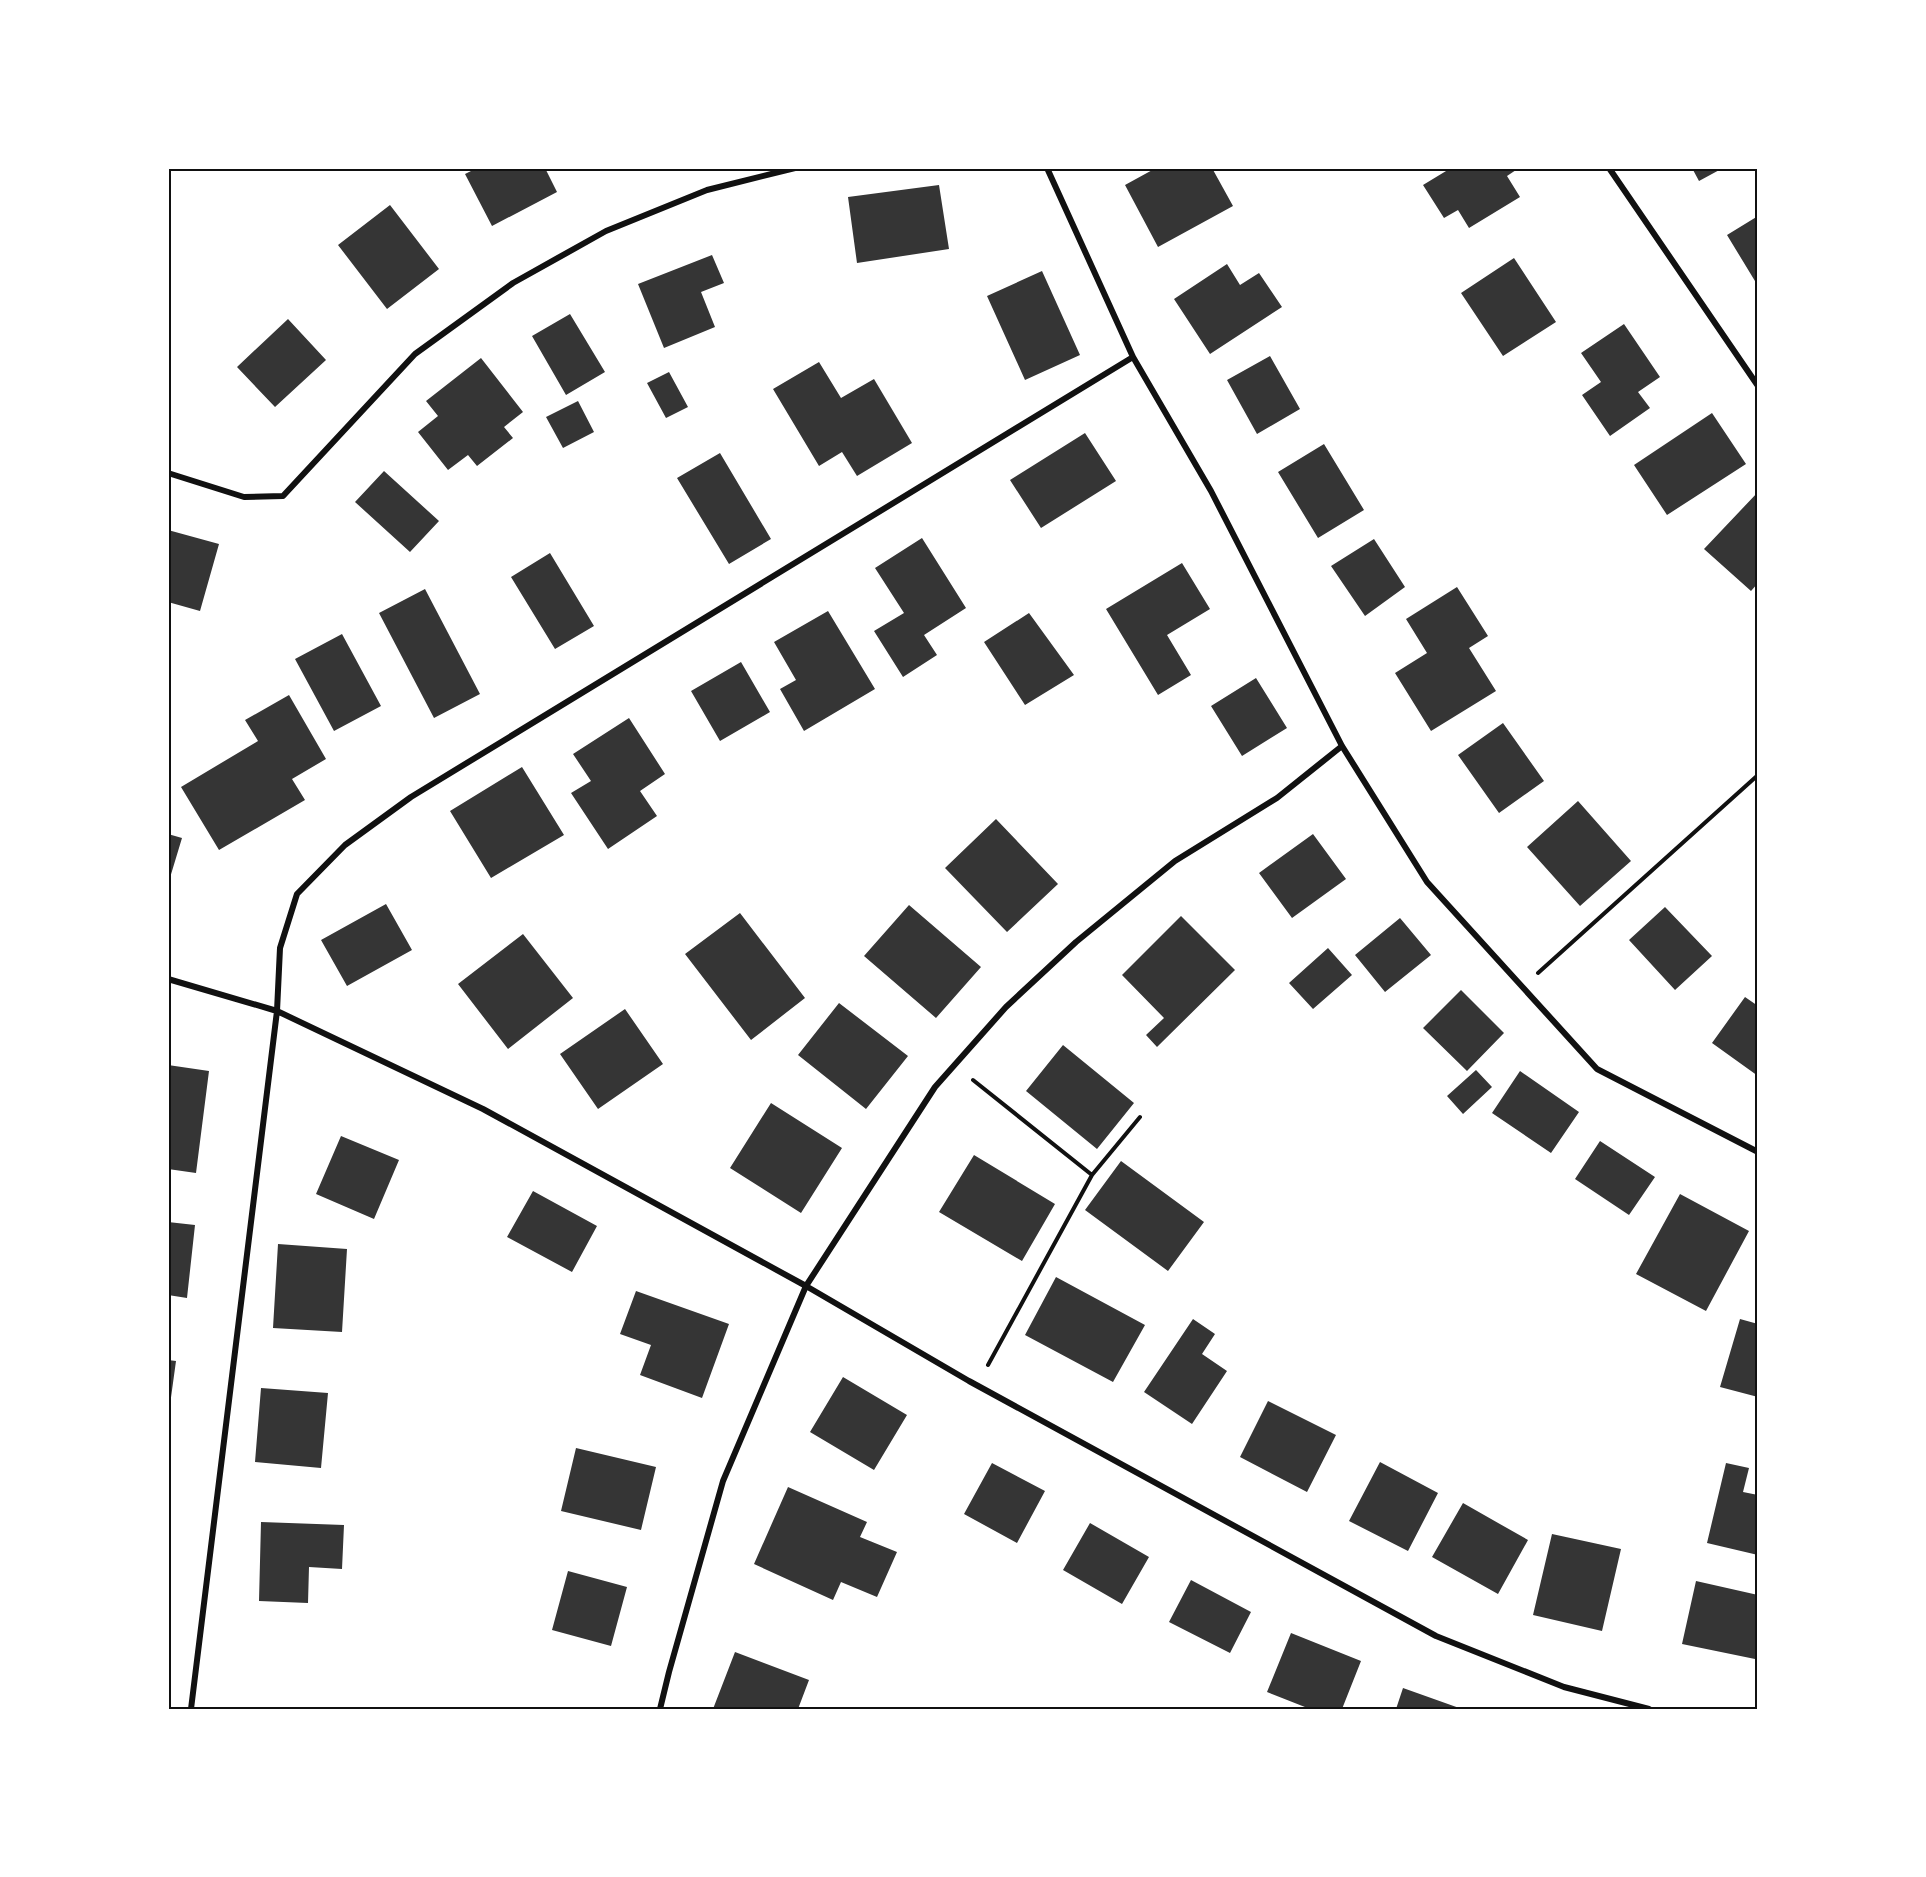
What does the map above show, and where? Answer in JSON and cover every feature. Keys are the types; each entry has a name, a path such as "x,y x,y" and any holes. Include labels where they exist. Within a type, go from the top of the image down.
{"street":[{"path":"168,473 244,497 283,496 415,354 513,283 606,231 707,190 795,168"},
{"path":"1047,168 1133,357 1211,492 1342,746 1427,882 1597,1069 1758,1152"},
{"path":"1610,168 1758,386"},
{"path":"191,1709 278,1011 280,948 297,894 345,845 411,797 1133,357"},
{"path":"660,1709 723,1481 806,1286 935,1087 1006,1007 1076,942 1175,861 1277,798 1342,746"},
{"path":"168,979 278,1011 483,1109 806,1286 978,1385 1436,1636 1564,1687 1649,1709"}],"path":[{"path":"1523,987 1758,775"},
{"path":"954,1065 1092,1175"},
{"path":"978,1385 1092,1175 1140,1117"}],"building":[{"path":"477,168 545,168 557,192 492,226 465,174"},
{"path":"1156,168 1212,168 1233,206 1158,247 1125,185"},
{"path":"1451,168 1519,168 1507,176 1520,197 1469,228 1458,210 1444,218 1423,185"},
{"path":"1692,168 1723,168 1699,181"},
{"path":"939,185 949,249 857,263 848,197"},
{"path":"390,205 439,269 387,309 338,245"},
{"path":"1758,216 1758,286 1727,235"},
{"path":"712,255 724,283 701,292 715,327 664,348 638,284"},
{"path":"1514,258 1556,322 1503,356 1461,293"},
{"path":"1227,264 1240,285 1259,273 1282,307 1210,354 1174,299"},
{"path":"1042,271 1080,355 1025,380 987,296"},
{"path":"570,314 605,372 566,395 532,336"},
{"path":"288,319 326,360 275,407 237,367"},
{"path":"1624,324 1660,377 1638,392 1650,408 1610,436 1582,395 1601,382 1581,353"},
{"path":"1270,356 1300,409 1257,434 1227,380"},
{"path":"481,358 523,412 504,427 513,438 477,466 468,455 448,470 418,432 438,416 426,401"},
{"path":"819,362 841,398 874,379 912,443 857,476 842,452 819,466 773,389"},
{"path":"669,372 688,407 666,418 647,383"},
{"path":"578,401 594,432 563,448 546,417"},
{"path":"1712,413 1746,464 1667,515 1634,465"},
{"path":"1085,433 1116,481 1041,528 1010,480"},
{"path":"1324,444 1364,510 1318,538 1278,472"},
{"path":"720,453 771,539 729,564 677,478"},
{"path":"384,471 439,521 410,552 355,502"},
{"path":"1758,492 1758,583 1751,591 1704,549"},
{"path":"168,530 219,544 200,611 168,602"},
{"path":"922,538 966,608 924,635 937,655 903,677 874,631 904,613 875,568"},
{"path":"1374,539 1405,587 1365,616 1331,566"},
{"path":"550,553 594,626 555,649 511,577"},
{"path":"1182,563 1210,609 1167,635 1191,675 1158,695 1106,609"},
{"path":"1457,587 1488,636 1469,648 1496,691 1431,731 1395,673 1427,653 1406,619"},
{"path":"425,589 480,694 434,718 379,613"},
{"path":"828,611 875,689 804,731 780,689 796,680 774,642"},
{"path":"1029,613 1074,675 1025,705 984,642"},
{"path":"342,634 381,706 334,731 295,659"},
{"path":"741,662 770,712 720,741 691,691"},
{"path":"1256,678 1287,728 1242,756 1211,706"},
{"path":"289,695 326,759 292,779 305,800 219,850 181,787 258,741 245,720"},
{"path":"629,718 665,774 640,791 657,816 608,849 571,793 591,781 573,754"},
{"path":"1503,723 1544,781 1499,813 1458,755"},
{"path":"522,767 564,835 491,878 450,811"},
{"path":"1578,801 1631,861 1580,906 1527,847"},
{"path":"996,819 1058,884 1007,932 945,868"},
{"path":"168,834 182,838 169,881 168,881"},
{"path":"1313,834 1346,879 1292,918 1259,873"},
{"path":"386,904 412,950 347,986 321,940"},
{"path":"909,905 981,967 936,1018 864,956"},
{"path":"1665,907 1712,956 1675,990 1629,940"},
{"path":"740,913 805,998 751,1040 685,954"},
{"path":"1181,916 1235,970 1157,1047 1146,1035 1164,1018 1122,975"},
{"path":"1400,918 1431,955 1385,992 1355,955"},
{"path":"523,934 573,998 508,1049 458,984"},
{"path":"1328,948 1352,975 1313,1009 1289,983"},
{"path":"1461,990 1504,1033 1467,1071 1423,1028"},
{"path":"1745,997 1758,1006 1758,1076 1712,1043"},
{"path":"839,1003 908,1056 866,1109 798,1055"},
{"path":"625,1009 663,1064 598,1109 560,1054"},
{"path":"1063,1045 1134,1103 1097,1149 1026,1091"},
{"path":"168,1065 209,1071 196,1173 168,1169"},
{"path":"1476,1070 1492,1087 1463,1114 1447,1096"},
{"path":"1520,1071 1579,1112 1551,1153 1492,1113"},
{"path":"771,1103 842,1148 801,1213 730,1168"},
{"path":"341,1136 399,1160 374,1219 316,1194"},
{"path":"1600,1141 1655,1177 1629,1215 1575,1179"},
{"path":"974,1155 1055,1204 1022,1261 939,1212"},
{"path":"1121,1161 1204,1222 1168,1271 1085,1210"},
{"path":"533,1191 597,1226 572,1272 507,1237"},
{"path":"1680,1194 1749,1231 1706,1311 1636,1274"},
{"path":"168,1222 195,1225 187,1298 168,1295"},
{"path":"278,1244 347,1249 342,1332 273,1328"},
{"path":"1056,1277 1145,1325 1113,1382 1025,1335"},
{"path":"636,1291 729,1324 702,1398 640,1375 651,1345 620,1334"},
{"path":"1193,1319 1215,1334 1202,1354 1227,1371 1192,1424 1144,1392"},
{"path":"1740,1319 1758,1324 1758,1397 1720,1387"},
{"path":"168,1360 176,1361 169,1412 168,1412"},
{"path":"843,1377 907,1415 874,1470 810,1432"},
{"path":"261,1388 328,1393 321,1468 255,1462"},
{"path":"1268,1401 1336,1435 1307,1492 1240,1457"},
{"path":"576,1448 656,1467 641,1530 561,1511"},
{"path":"1380,1462 1438,1493 1408,1551 1349,1521"},
{"path":"992,1463 1045,1491 1017,1543 964,1514"},
{"path":"1726,1463 1749,1468 1743,1492 1758,1495 1758,1555 1707,1543"},
{"path":"788,1487 867,1522 860,1537 897,1552 877,1597 841,1582 833,1600 754,1564"},
{"path":"1463,1503 1528,1540 1498,1594 1432,1557"},
{"path":"261,1522 344,1525 342,1569 309,1567 308,1603 259,1601"},
{"path":"1090,1523 1149,1557 1122,1604 1063,1570"},
{"path":"1552,1534 1621,1549 1602,1631 1533,1615"},
{"path":"568,1571 627,1587 611,1646 552,1630"},
{"path":"1191,1580 1251,1612 1230,1653 1169,1622"},
{"path":"1696,1581 1758,1595 1758,1645 1755,1659 1682,1644"},
{"path":"1291,1633 1361,1661 1342,1709 1310,1709 1267,1692"},
{"path":"735,1652 809,1680 798,1709 713,1709"},
{"path":"1403,1688 1462,1709 1396,1709"}]}
